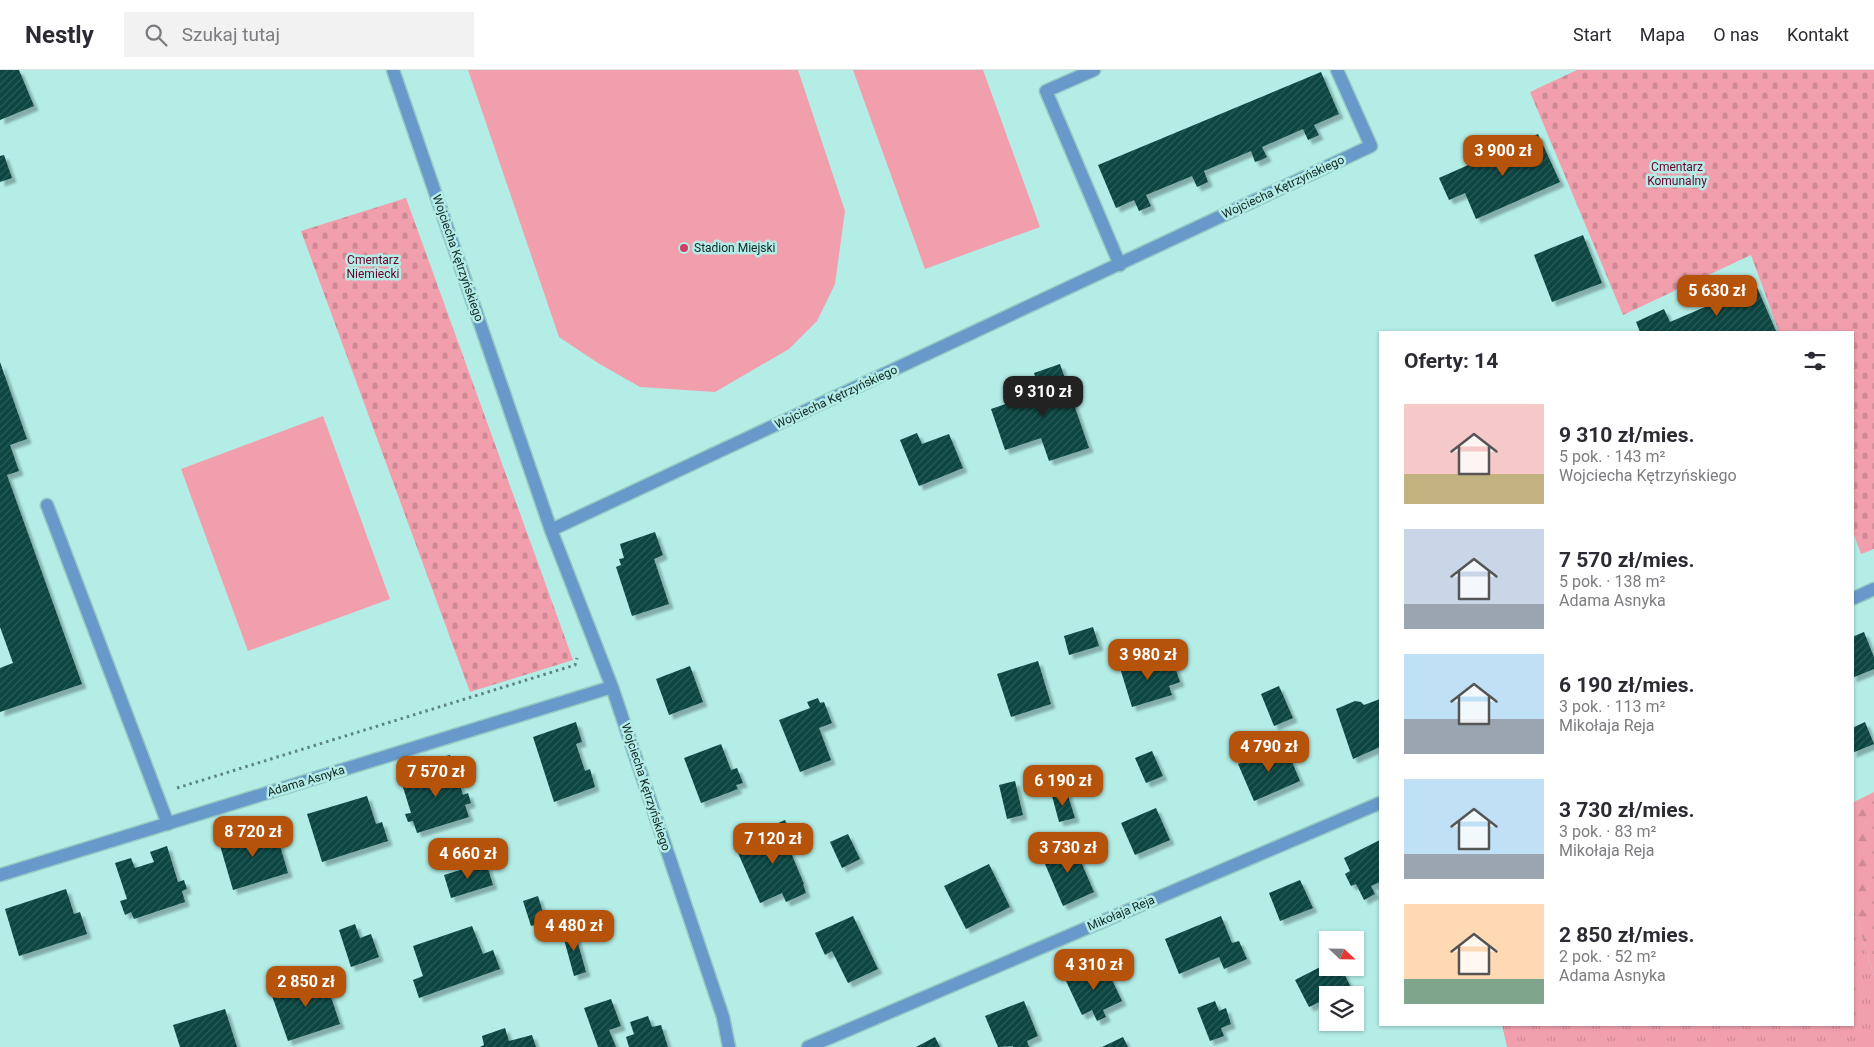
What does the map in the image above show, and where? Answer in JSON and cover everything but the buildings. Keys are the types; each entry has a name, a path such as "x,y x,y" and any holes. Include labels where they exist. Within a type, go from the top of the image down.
{"street":[{"name":"Wojciecha Kętrzyńskiego","path":"393,70 551,530 612,687 723,1017 730,1047"},
{"path":"1094,70 1046,91 1120,265"},
{"name":"Wojciecha Kętrzyńskiego","path":"551,530 1371,146 1337,70"},
{"path":"48,505 168,824"},
{"path":"1854,598 1874,589"},
{"name":"Adama Asnyka","path":"0,875 612,687"},
{"name":"Mikołaja Reja","path":"808,1047 1379,803"}],"path":[{"path":"157,794 575,665 578,657"}],"green space":[{"name":"Stadion Miejski","path":"468,70 798,70 845,211 835,284 817,321 789,349 715,392 640,387 598,363 559,337"},
{"path":"853,70 983,70 1040,227 925,269"},
{"name":"Cmentarz Komunalny","path":"1577,70 1874,70 1874,549 1861,554 1854,535 1854,331 1779,331 1751,255 1623,315 1530,92"},
{"name":"Cmentarz Niemiecki","path":"406,198 573,660 470,692 301,231"},
{"path":"323,416 390,599 248,651 181,469"},
{"path":"1874,792 1874,976 1854,910 1854,802"},
{"path":"1854,910 1874,976 1874,1047 1507,1047 1502,1026 1854,1026"}],"place":[{"name":"Stadion Miejski","path":"684,248"}]}
